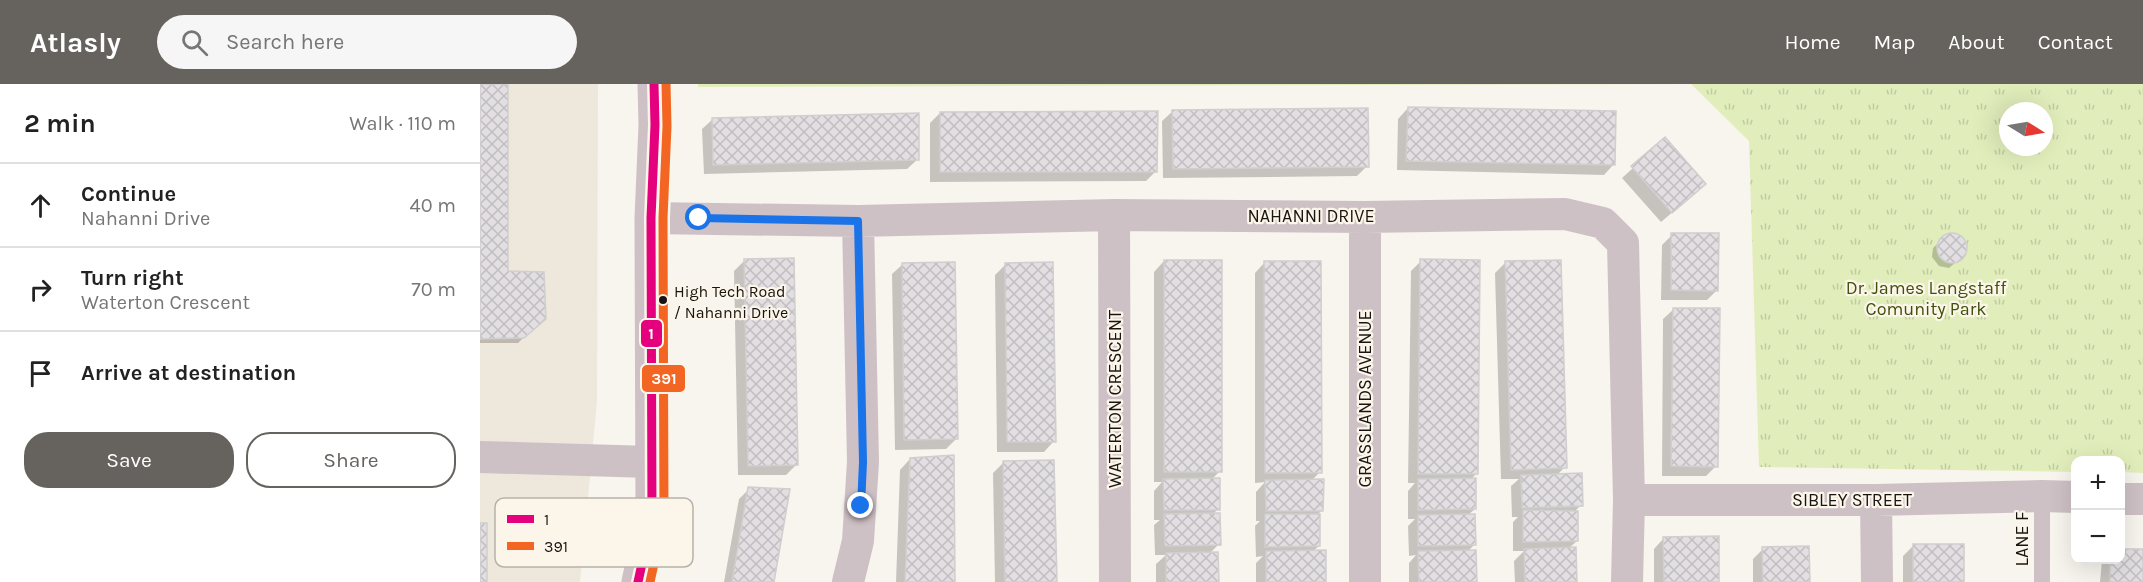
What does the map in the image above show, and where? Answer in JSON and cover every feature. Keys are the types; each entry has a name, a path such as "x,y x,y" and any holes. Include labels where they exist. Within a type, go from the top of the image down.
{"street":[{"path":"652,498 651,218 655,125 654,84"},
{"name":"NAHANNI DRIVE","path":"651,218 858,221 1114,215 1365,217 1564,214 1603,223 1623,243 1629,500 1627,582"},
{"name":"WATERTON CRESCENT","path":"1114,215 1114,582"},
{"name":"GRASSLANDS AVENUE","path":"1365,217 1365,582"},
{"path":"848,582 858,541 863,462 858,221"},
{"path":"480,457 651,462"},
{"name":"SIBLEY STREET","path":"1629,500 2071,497"},
{"path":"2125,499 2143,500"},
{"path":"1876,500 1877,582"},
{"path":"638,582 641,567"}],"lane":[{"name":"LANE F","path":"2042,496 2042,582"}],"shaded area":[{"path":"480,84 598,84 597,401 588,498 495,498 495,567 581,567 580,582 480,582"}],"green space":[{"path":"698,84 1691,84 698,87"},
{"name":"Dr. James Langstaff Comunity Park","path":"1691,84 2143,84 2143,473 2125,472 2125,456 2071,456 2071,472 1759,467 1749,141"}],"building":[{"path":"480,84 508,84 508,271 544,272 546,319 524,338 480,339"},
{"path":"1408,107 1616,111 1615,165 1406,161"},
{"path":"1368,108 1369,167 1173,169 1172,110"},
{"path":"1158,111 1157,172 940,172 940,112"},
{"path":"919,113 919,160 713,165 712,118"},
{"path":"1665,137 1706,184 1672,213 1631,166"},
{"path":"1671,233 1719,233 1718,291 1671,290"},
{"path":"1952,233 1963,237 1967,248 1963,259 1952,263 1941,259 1937,248 1941,237"},
{"path":"794,258 798,465 748,466 744,259"},
{"path":"1420,259 1480,260 1478,474 1418,474"},
{"path":"1164,260 1222,260 1222,472 1164,472"},
{"path":"1561,260 1567,468 1511,470 1505,261"},
{"path":"1264,261 1321,261 1322,473 1265,473"},
{"path":"955,262 958,439 904,440 902,263"},
{"path":"1053,262 1056,442 1007,442 1005,263"},
{"path":"1673,308 1720,308 1718,467 1671,466"},
{"path":"954,455 955,582 905,582 910,458"},
{"path":"1054,460 1057,582 1005,582 1003,461"},
{"path":"1582,473 1583,506 1522,508 1521,475"},
{"path":"1220,478 1220,510 1164,510 1163,479"},
{"path":"1476,478 1476,509 1418,510 1418,479"},
{"path":"1324,479 1323,511 1266,511 1265,480"},
{"path":"748,487 790,489 774,582 732,582"},
{"path":"1523,510 1578,511 1578,541 1523,542"},
{"path":"1220,513 1221,545 1165,546 1164,514"},
{"path":"1265,514 1320,514 1320,546 1265,547"},
{"path":"1475,514 1476,545 1418,546 1418,515"},
{"path":"480,523 487,523 487,582 480,582"},
{"path":"1719,536 1719,582 1664,582 1663,537"},
{"path":"1913,544 1964,544 1964,582 1913,582"},
{"path":"1809,546 1810,582 1763,582 1762,547"},
{"path":"1576,547 1577,582 1525,582 1524,549"},
{"path":"2125,549 2143,549 2143,582 2110,582 2110,564 2125,564"},
{"path":"1326,550 1326,582 1266,582 1266,551"},
{"path":"1476,550 1477,582 1419,582 1418,551"},
{"path":"1218,552 1219,582 1166,582 1166,553"}],"transit line":[{"name":"1","path":"652,498 651,218 655,125 654,84"},
{"name":"391","path":"664,498 663,218 667,126 666,84"},
{"name":"1","path":"638,582 641,567"},
{"name":"391","path":"650,582 653,567"}],"place":[{"name":"High Tech Road / Nahanni Drive","path":"663,300"}],"route":[{"path":"699,218 858,221 863,462 861,506"}]}
